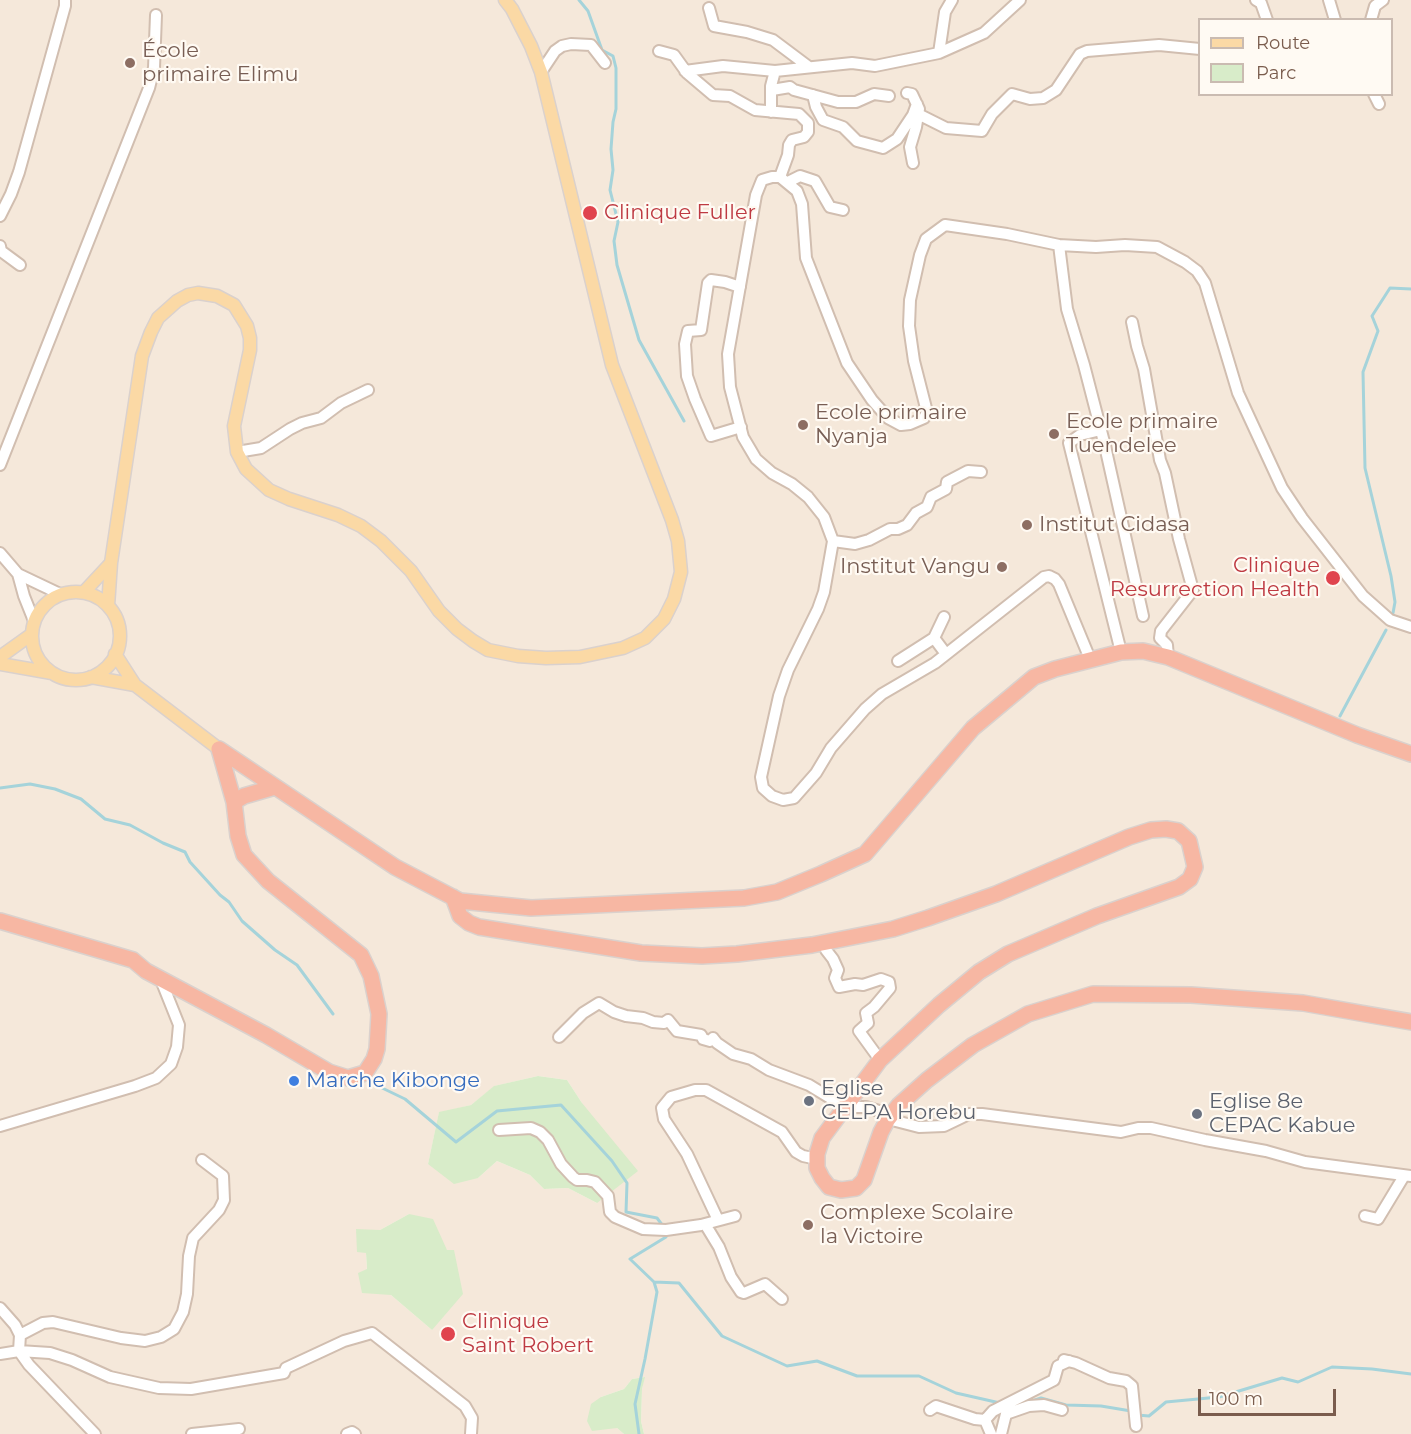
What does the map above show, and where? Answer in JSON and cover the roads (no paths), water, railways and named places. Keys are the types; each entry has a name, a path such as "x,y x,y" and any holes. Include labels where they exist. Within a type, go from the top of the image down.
{"highway":[{"path":"219,749 395,867 460,901 531,908 744,898 777,892 821,874 864,854 974,728 1034,677 1090,659 1121,652 1143,651 1168,657 1357,735 1411,754"},
{"path":"0,921 133,960 146,971 336,1076 355,1077 365,1073 377,1049 379,1014 371,976 361,955 310,916 253,866 244,855 234,802 219,749"},
{"path":"234,802 244,796 275,787"},
{"path":"453,897 460,915 469,923 479,927 641,953 702,956 737,954 826,942 893,929 996,894 1151,830 1178,831 1189,841 1195,867 1190,879 1179,887 1097,916 1008,954 979,972 939,1005 880,1060 822,1138 817,1168 829,1187 841,1190 856,1188 864,1180 881,1132 899,1105 973,1044 1028,1014 1094,994 1191,995 1303,1003 1411,1022"}],"main road":[{"path":"108,606 111,562 142,356 158,318 167,308 188,295 207,294 234,305 247,326 250,350 234,426 237,452 246,469 269,490 362,526 381,541 411,571 439,611 451,623 488,650 546,658 603,654 645,638 664,619 674,599 681,572 678,541 612,365 541,72 531,46 505,0"},
{"path":"84,592 111,562"},
{"path":"52,673 37,656 32,634 34,621 45,605 60,594 84,592 95,596 108,606 117,622 119,633 116,654 108,665 92,677"},
{"path":"0,657 32,634"},
{"path":"116,654 135,685 219,749"},
{"path":"0,664 52,673 71,679 92,677 135,685"}],"street":[{"path":"0,216 19,172 65,0"},
{"path":"939,52 945,12 952,0"},
{"path":"685,70 723,66 775,71 852,63 875,66 939,52 984,33 1020,0"},
{"path":"1256,0 1261,3 1266,18"},
{"path":"1329,0 1334,18"},
{"path":"1372,18 1378,2"},
{"path":"709,8 714,26 773,40 809,67"},
{"path":"0,465 149,88 154,68 156,15"},
{"path":"541,72 555,51 571,44 591,45 605,63"},
{"path":"918,109 946,128 982,131 992,114 1012,94 1030,99 1043,99 1056,90 1080,54 1087,51 1159,45 1198,49"},
{"path":"658,51 674,55 685,70 713,95 730,96 755,110 799,114 807,123 808,132 804,137 792,140 789,145 784,180"},
{"path":"771,112 775,71"},
{"path":"772,90 790,87 838,102 856,102 874,94 889,96"},
{"path":"907,93 912,94 918,109 910,147 913,163"},
{"path":"813,95 823,120 843,127 857,141 883,148 897,139 918,109"},
{"path":"784,180 800,176 815,181 830,207 843,210"},
{"path":"1090,659 1059,584 1049,576 1035,583 946,654 882,694 865,709 831,748 816,773 794,798 783,800 772,796 763,788 761,777 778,696 818,609 824,592 833,542 824,517 808,497 756,459 743,437 730,387 728,363 756,195 762,180 772,177 784,180 797,191 802,204 806,258 847,363 872,400 888,418 901,424 910,424 924,418 927,412 914,361 909,326 910,300 926,239 945,225 1007,234 1059,245 1157,247 1174,255 1197,271 1205,283 1238,393 1282,488 1302,518 1363,596 1390,620 1411,627"},
{"path":"1059,245 1067,309 1101,430 1143,616"},
{"path":"0,246 2,251 20,265"},
{"path":"740,287 711,280 708,283 701,330 688,330 685,344 687,376 711,436 741,427"},
{"path":"1132,322 1144,369 1160,460 1166,473 1179,539 1193,590 1161,631 1160,638 1167,645 1168,657"},
{"path":"237,452 261,448 290,429 321,418 341,403 368,390"},
{"path":"1101,430 1080,435 1069,443 1121,652"},
{"path":"833,542 855,544 869,540 890,529 898,529 907,525 916,513 927,507 931,497 946,489 947,482 968,471 981,472"},
{"path":"0,554 18,574 60,594"},
{"path":"18,574 34,621"},
{"path":"898,661 934,638 944,617"},
{"path":"934,638 946,654"},
{"path":"826,942 826,950 833,958 838,970 835,978 839,987 863,985 881,979 889,982 890,988 866,1013 868,1023 859,1031 880,1060"},
{"path":"0,1126 156,1078 171,1064 177,1047 179,1025 162,980"},
{"path":"560,1037 583,1013 599,1003 626,1016 663,1023 668,1020 677,1031 700,1035 703,1039 710,1041 713,1038 733,1054 752,1059 769,1070 809,1085 845,1107 866,1107 879,1111 888,1119 919,1127 944,1126 969,1114 982,1114 1121,1132 1151,1128 1266,1151 1305,1162 1408,1176 1378,1219 1365,1216"},
{"path":"718,1220 687,1155 664,1119 662,1108 671,1097 695,1090 706,1090 782,1132 796,1152 817,1159"},
{"path":"499,1130 531,1128 540,1132 548,1140 561,1164 573,1177 577,1180 595,1182 608,1196 610,1212 615,1217 643,1229 655,1230 705,1224 735,1216"},
{"path":"20,1335 43,1323 52,1322 121,1338 146,1341 161,1337 174,1329 183,1312 187,1294 189,1256 193,1238 219,1210 224,1200 223,1176 202,1160"},
{"path":"705,1224 719,1247 731,1277 741,1292 744,1293 765,1284 782,1299"},
{"path":"0,1308 15,1324 20,1335 19,1351 28,1365 95,1434"},
{"path":"0,1354 19,1351 50,1353 110,1377 159,1388 191,1389 284,1373 286,1368 344,1341 372,1333 465,1406 472,1418 471,1434"},
{"path":"985,1420 993,1411 1054,1380 1058,1366 1063,1360 1109,1378 1126,1381 1133,1387 1136,1426"},
{"path":"930,1410 936,1406 985,1420"},
{"path":"1001,1434 1006,1414 1029,1406 1044,1406 1062,1410"},
{"path":"985,1420 991,1434"},
{"path":"192,1434 239,1429"},
{"path":"347,1434 352,1432 355,1434"}],"waterway":[{"path":"579,0 588,11 602,50 613,56 616,68 616,109 613,122 611,149 613,170 610,190 618,222 614,241 617,265 639,340 684,421"},
{"path":"1393,613 1395,602 1391,576 1365,468 1363,372 1378,331 1372,316 1390,288 1411,289"},
{"path":"1340,716 1386,630"},
{"path":"0,788 30,784 55,789 81,799 105,819 130,825 185,852 190,862 229,902 242,921 275,950 297,965 333,1014"},
{"path":"378,1086 405,1099 456,1142 497,1111 561,1105 612,1161 627,1183 626,1212 657,1218 666,1230 666,1237 630,1259 654,1282 679,1283 722,1336 787,1366 817,1361 857,1376 919,1376 956,1393 1000,1403"},
{"path":"639,1434 635,1404 657,1292 654,1282"},
{"path":"1137,1415 1149,1416 1166,1402 1219,1397 1282,1378 1298,1382 1332,1367 1411,1374"},
{"path":"1032,1401 1041,1398 1066,1405 1101,1406 1131,1411"}],"place":[{"name":"École primaire Elimu","path":"130,63"},
{"name":"Clinique Fuller","path":"590,213"},
{"name":"Ecole primaire Nyanja","path":"803,425"},
{"name":"Ecole primaire Tuendelee","path":"1054,434"},
{"name":"Institut Cidasa","path":"1027,525"},
{"name":"Institut Vangu","path":"1002,567"},
{"name":"Clinique Resurrection Health","path":"1333,578"},
{"name":"Marche Kibonge","path":"294,1081"},
{"name":"Eglise CELPA Horebu","path":"809,1101"},
{"name":"Eglise 8e CEPAC Kabue","path":"1197,1114"},
{"name":"Complexe Scolaire la Victoire","path":"808,1225"},
{"name":"Clinique Saint Robert","path":"448,1334"}]}
